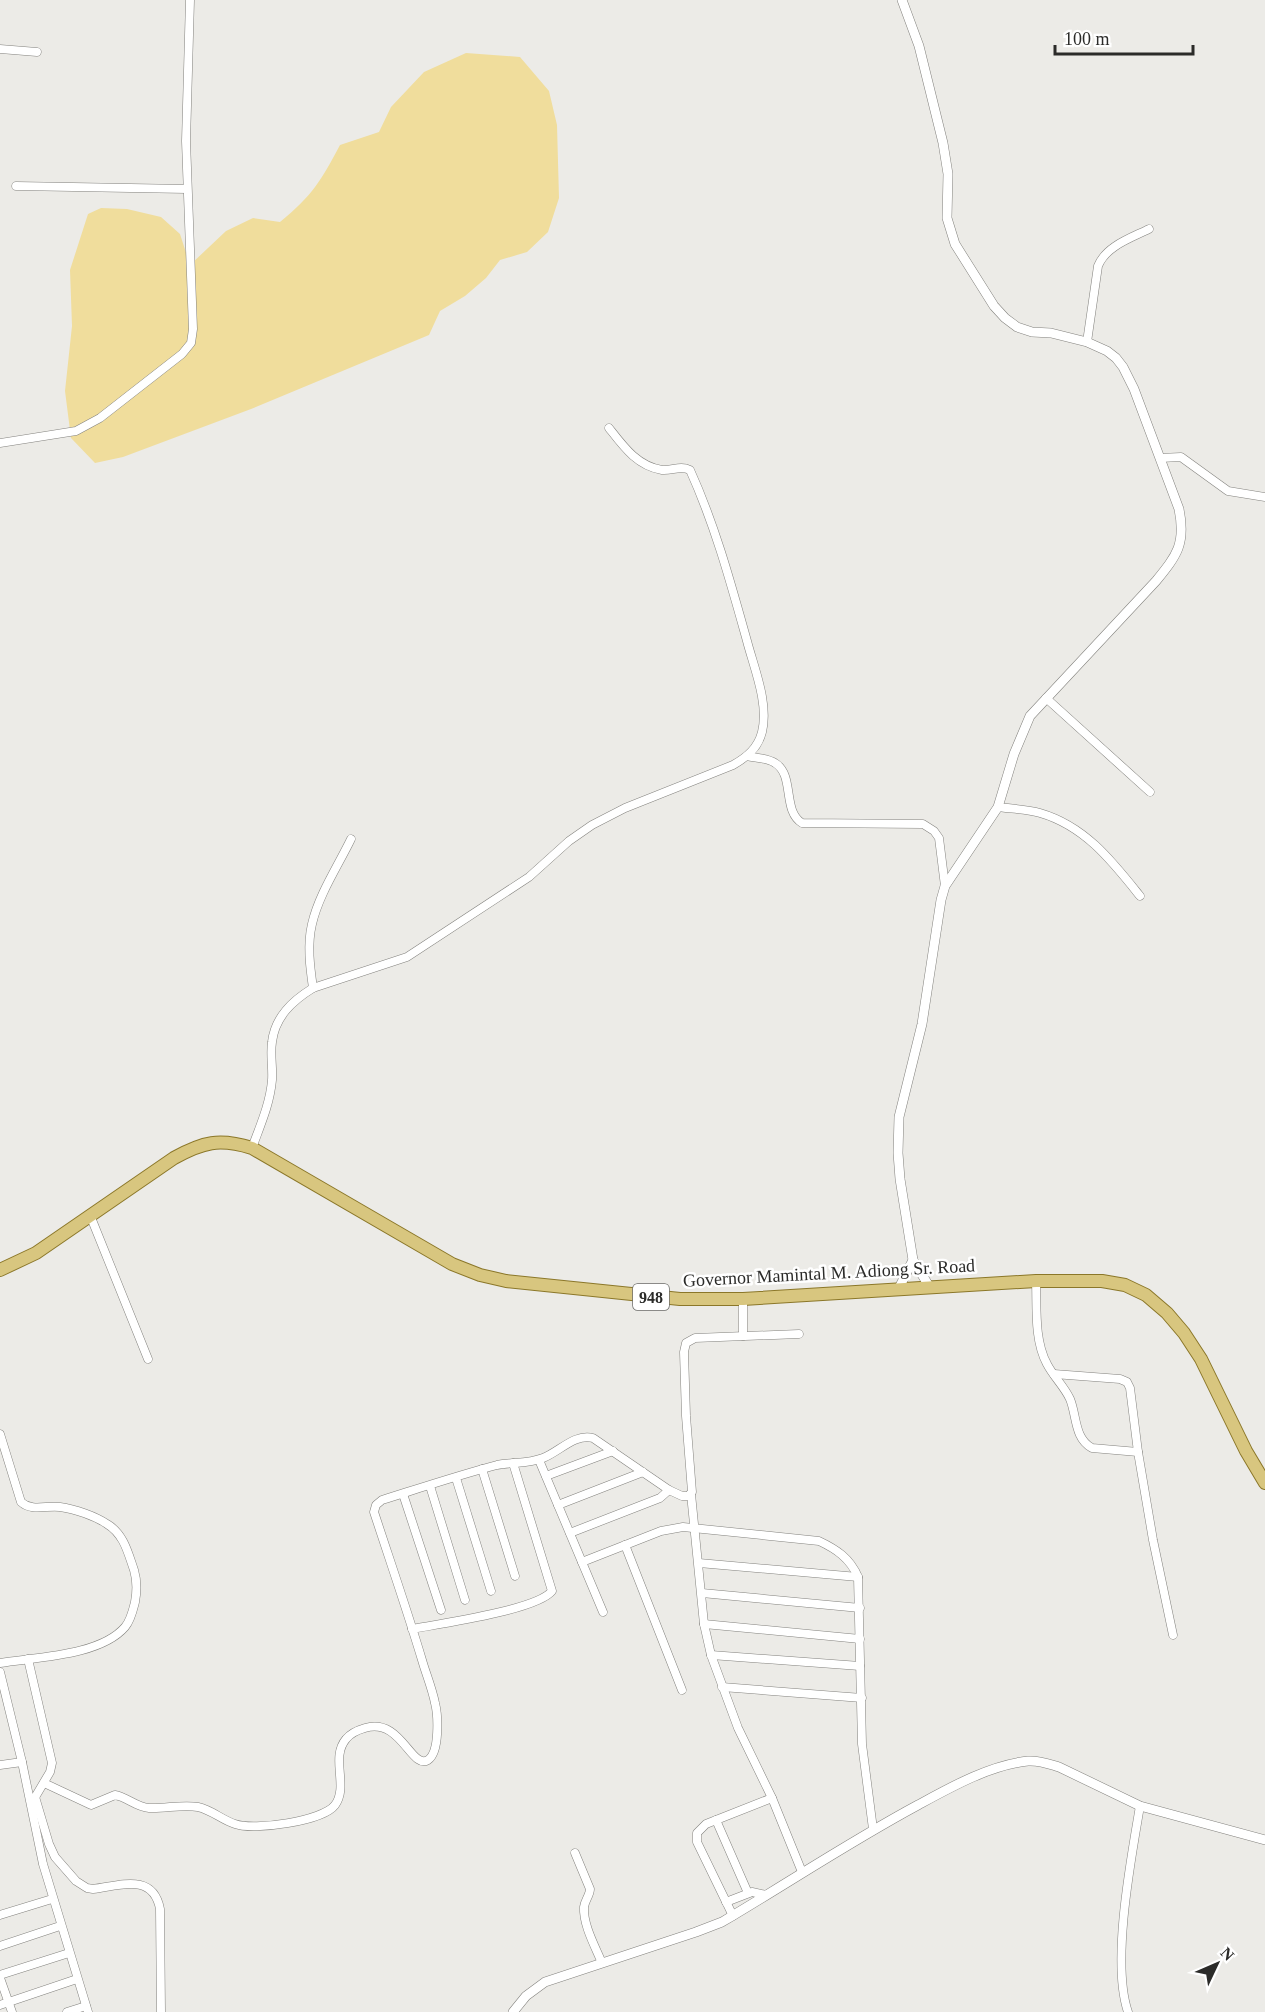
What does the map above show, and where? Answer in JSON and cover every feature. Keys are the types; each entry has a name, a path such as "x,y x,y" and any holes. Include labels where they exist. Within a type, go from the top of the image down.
{"main road":[{"name":"Governor Mamintal M. Adiong Sr. Road","path":"0,1270 36,1253 174,1158 195,1146 215,1142 235,1143 252,1148 452,1264 480,1275 506,1281 680,1299 743,1299 1036,1281 1102,1281 1125,1285 1146,1295 1167,1313 1184,1333 1201,1359 1246,1451 1265,1483"}],"street":[{"path":"0,443 76,431 100,418 143,386 182,354 191,343 193,329 186,122 190,0"},
{"path":"902,0 918,46 943,143 948,174 947,219 955,244 994,306 1017,327 1087,342 1107,351 1123,367 1134,389 1160,458 1179,509 1183,527 1181,543 1174,558 1156,581 1030,716 1022,732 998,807 945,886 922,1024 899,1117 900,1179 913,1260 929,1286"},
{"path":"0,49 38,52"},
{"path":"16,186 187,189"},
{"path":"1087,342 1101,258 1115,247 1149,229"},
{"path":"252,1148 269,1098 272,1080 272,1043 276,1024 299,997 313,988 407,957 514,888 569,841 592,825 625,808 733,765 747,756 757,745 762,732 764,716 761,697 733,590 690,470 684,467 663,470 631,456 609,428"},
{"path":"1160,458 1180,457 1228,491 1265,497"},
{"path":"1046,698 1150,792"},
{"path":"747,756 778,765 784,774 794,815 802,822 923,824 934,831 939,838 945,886"},
{"path":"998,807 1039,812 1066,822 1094,842 1140,896"},
{"path":"313,988 309,960 312,923 351,839"},
{"path":"90,1215 148,1359"},
{"path":"899,1288 913,1260"},
{"path":"1036,1281 1039,1341 1043,1356 1069,1398 1080,1438 1086,1444 1103,1449 1138,1452"},
{"path":"743,1299 743,1336"},
{"path":"798,1334 691,1339 684,1347 691,1494 704,1624 711,1655 738,1728 772,1798 802,1872"},
{"path":"1054,1374 1120,1379 1127,1382 1130,1388 1138,1452 1173,1635"},
{"path":"0,1434 21,1502 31,1508 52,1506 68,1508 106,1523 115,1529 123,1540 135,1575 136,1594 133,1613 125,1626 106,1642 91,1648 0,1663"},
{"path":"44,1783 91,1805 115,1795 146,1808 197,1807 234,1824 253,1827 264,1827 323,1814 337,1801 339,1753 341,1745 350,1735 360,1730 379,1726 394,1734 419,1760 427,1761 434,1752 437,1740 436,1705 374,1509 379,1502 482,1469 539,1460 587,1436 669,1490 682,1496 691,1494"},
{"path":"546,1476 613,1451"},
{"path":"539,1460 603,1612"},
{"path":"412,1629 494,1614 542,1599 552,1591 513,1463"},
{"path":"482,1469 515,1576"},
{"path":"558,1505 643,1472"},
{"path":"456,1478 491,1591"},
{"path":"430,1485 465,1600"},
{"path":"570,1533 660,1498 669,1490"},
{"path":"403,1494 441,1610"},
{"path":"582,1562 673,1527 819,1541 847,1558 858,1577 862,1744 873,1829"},
{"path":"625,1545 682,1690"},
{"path":"699,1563 858,1577"},
{"path":"702,1593 860,1608"},
{"path":"704,1624 860,1639"},
{"path":"711,1655 860,1666"},
{"path":"28,1659 52,1763 50,1773 33,1801 43,1864 87,2009 68,2012"},
{"path":"0,1671 33,1801 51,1850 76,1881 93,1889 135,1883 150,1889 156,1896 160,1916 159,2012"},
{"path":"722,1687 862,1698"},
{"path":"513,2012 526,1996 545,1982 696,1932 733,1916 873,1829 945,1790 1011,1764 1030,1761 1059,1767 1140,1806 1265,1840"},
{"path":"0,1765 22,1762"},
{"path":"733,1916 696,1837 701,1828 716,1820 772,1798"},
{"path":"1128,2012 1122,1987 1122,1942 1128,1882 1140,1806"},
{"path":"716,1820 748,1893"},
{"path":"575,1853 590,1889 584,1904 585,1913 602,1963"},
{"path":"726,1902 748,1893 756,1892 766,1895"},
{"path":"0,1915 52,1899"},
{"path":"0,1946 60,1926"},
{"path":"12,2012 4,2003 0,1977 69,1953"},
{"path":"4,2003 77,1979"}],"shaded area":[{"path":"466,53 520,57 549,91 557,125 559,198 548,232 527,252 500,260 486,278 465,296 440,311 429,335 251,409 123,457 95,463 71,438 65,391 72,326 70,270 88,214 101,208 127,209 161,217 180,234 190,265 226,231 253,218 280,222 315,187 340,145 379,132 391,107 424,72"}]}
